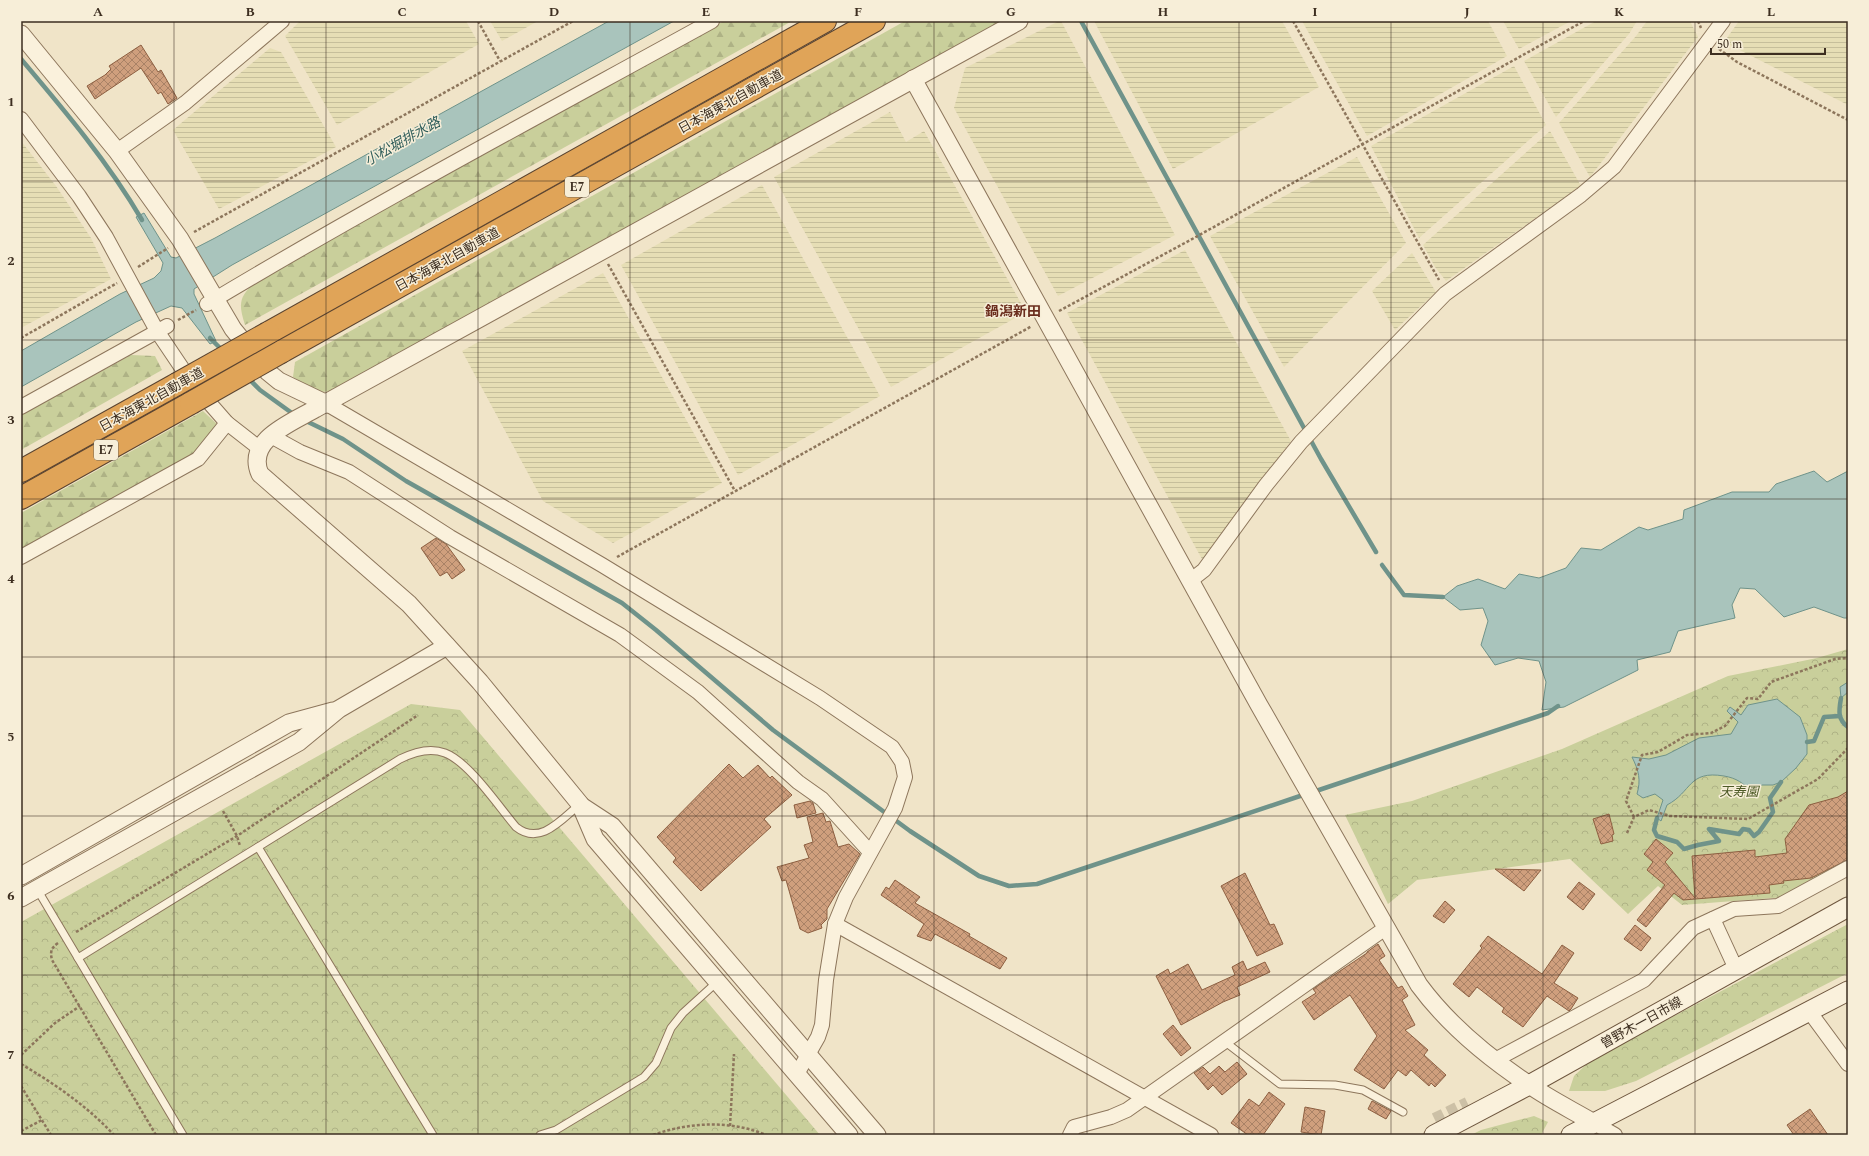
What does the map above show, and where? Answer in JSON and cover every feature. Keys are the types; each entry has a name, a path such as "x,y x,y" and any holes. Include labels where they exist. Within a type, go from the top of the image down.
{"highway":[{"name":"日本海東北自動車道","path":"21,471 825,21"},
{"name":"日本海東北自動車道","path":"21,498 874,21"}],"main road":[{"name":"曽野木一日市線","path":"1434,1135 1529,1085 1848,907"},
{"path":"1571,1135 1848,991"}],"street":[{"path":"117,151 185,103 282,21"},
{"path":"210,298 712,21"},
{"path":"850,1135 595,839 580,804 480,682 409,604 260,474 256,458 259,448 274,433 321,406 1019,21"},
{"path":"1190,581 1204,570 1266,485 1301,442 1447,293 1581,195 1614,167 1709,42 1723,21"},
{"path":"21,34 117,151 178,245 210,298 268,372 279,381 321,406 602,565 820,698 892,747 902,762 905,777 895,808 846,897 835,924 826,980 822,1025 818,1037 797,1074"},
{"path":"913,79 1190,581 1419,986 1433,1004 1495,1060 1529,1085 1615,1135"},
{"path":"21,119 54,160 106,237 129,279 159,326 192,384 227,423 259,448"},
{"path":"21,408 159,326"},
{"path":"21,557 198,459 227,423"},
{"path":"274,433 300,452 349,472 450,537 620,635 698,692 798,782 822,799 872,849"},
{"path":"21,898 299,742 339,709 447,646"},
{"path":"21,876 289,723 339,709"},
{"path":"580,804 612,826 877,1135"},
{"path":"1495,1060 1644,980 1693,928 1734,909 1778,906 1848,868"},
{"path":"1713,919 1736,969"},
{"path":"835,924 1211,1135"},
{"path":"1070,1135 1074,1127 1083,1123 1111,1117 1127,1110 1387,927"},
{"path":"1809,1011 1848,1064"}],"lane":[{"path":"78,958 413,752 428,750 445,753 462,764 516,827 526,834 533,835 543,833 553,827 580,804"},
{"path":"258,847 433,1135"},
{"path":"36,889 183,1135"},
{"path":"540,1135 556,1130 644,1077 656,1064 675,1023 683,1013 717,982"},
{"path":"1223,1041 1280,1084 1335,1085 1363,1090 1402,1112"}],"path":[{"path":"478,21 500,61"},
{"path":"152,257 178,245 500,61 573,21"},
{"path":"1293,21 1447,293"},
{"path":"602,565 1046,318 1363,145 1584,21"},
{"path":"1709,42 1737,62 1848,120"},
{"path":"601,252 735,491"},
{"path":"21,338 115,285 129,279"},
{"path":"159,326 210,298"},
{"path":"1634,817 1626,802 1642,755 1658,752 1687,735 1711,733 1725,726 1747,698 1758,700 1771,682 1835,659 1848,658"},
{"path":"1627,833 1634,817 1649,810 1670,816 1748,819 1818,779 1848,748"},
{"path":"223,812 246,855"},
{"path":"21,1055 55,1023 80,1006"},
{"path":"730,1126 734,1054"},
{"path":"21,1064 50,1081 86,1108 114,1135"},
{"path":"21,1086 51,1135"},
{"path":"21,1131 42,1120"},
{"path":"653,1135 692,1125 730,1126 766,1135"}],"shaded area":[{"path":"300,21 466,21 479,44 337,125 285,36"},
{"path":"490,21 538,21 502,41"},
{"path":"1061,21 1175,235 1058,296 954,108 965,68"},
{"path":"1094,21 1282,21 1319,87 1173,169"},
{"path":"1302,21 1488,21 1507,56 1367,136"},
{"path":"1503,21 1571,21 1519,49"},
{"path":"1596,21 1637,21 1629,34 1556,117 1524,61"},
{"path":"1647,21 1690,21 1698,37 1590,177 1559,123 1636,36"},
{"path":"1739,21 1848,21 1848,105 1724,42"},
{"path":"270,48 281,52 336,147 219,209 173,130"},
{"path":"1514,66 1546,125 1419,238 1371,146"},
{"path":"890,112 906,142 924,131 1026,312 891,387 774,177"},
{"path":"1550,131 1581,186 1446,281 1435,267 1423,245"},
{"path":"21,141 56,186 91,238 111,279 21,328"},
{"path":"1357,157 1406,243 1284,367 1210,236"},
{"path":"762,185 880,396 738,475 621,265"},
{"path":"1185,250 1291,441 1203,561 1067,313"},
{"path":"1412,253 1436,292 1395,330 1372,291"},
{"path":"603,273 722,483 613,543 543,501 462,351"}],"green space":[{"path":"724,21 792,21 245,325 241,311 243,296 256,281"},
{"path":"905,21 1001,21 340,391 318,392 293,377 295,362"},
{"path":"131,355 155,356 162,370 21,450 21,415"},
{"path":"203,411 219,426 203,454 21,558 21,513"},
{"name":"天寿園","path":"1848,649 1848,861 1785,897 1682,905 1658,886 1628,914 1570,859 1417,880 1388,904 1345,815 1412,801 1562,749 1728,676 1817,658"},
{"path":"411,704 460,710 820,1135 21,1135 21,922"},
{"path":"1848,924 1848,973 1636,1081 1605,1091 1569,1091 1574,1076 1591,1060"},
{"path":"1534,1116 1548,1122 1541,1135 1471,1135 1481,1130"}],"water":[{"name":"小松堀排水路","path":"609,21 674,21 232,265 194,289 194,294 216,341 210,344 182,308 171,306 136,322 21,387 21,351 120,294 154,278 161,271 163,263 136,217 144,213 171,257 176,258"},
{"path":"1814,471 1827,482 1848,471 1848,618 1844,618 1814,607 1784,617 1755,589 1740,588 1732,605 1735,618 1678,631 1670,652 1637,660 1638,670 1564,707 1542,710 1546,682 1539,661 1518,658 1495,665 1481,645 1488,621 1483,608 1460,610 1443,597 1457,586 1478,579 1505,589 1519,574 1539,578 1566,568 1581,548 1601,550 1639,527 1648,530 1683,519 1684,510 1732,492 1769,492 1776,484"},
{"path":"1848,682 1848,692 1841,698 1840,687"},
{"path":"1777,699 1800,717 1807,735 1807,754 1796,768 1781,782 1773,785 1762,785 1752,793 1746,786 1732,778 1712,775 1703,776 1691,783 1675,800 1667,805 1661,821 1657,818 1663,800 1655,794 1643,798 1637,794 1639,776 1632,757 1649,759 1666,755 1699,738 1731,734 1738,722 1727,711 1730,707 1741,715 1748,705"}],"building":[{"path":"141,45 158,72 161,70 177,98 168,104 161,92 158,94 141,68 95,99 87,86 105,75 111,69 109,66"},
{"path":"436,538 446,544 465,570 452,579 447,572 440,576 421,548"},
{"path":"729,764 743,778 758,765 770,778 772,776 792,795 764,819 771,827 701,891 673,862 676,858 657,837"},
{"path":"1848,791 1847,860 1811,878 1783,881 1784,883 1769,885 1770,893 1683,900 1674,893 1646,927 1637,920 1665,885 1647,870 1653,862 1644,854 1656,839 1673,853 1665,862 1695,898 1692,856 1755,850 1755,857 1787,853 1785,839 1809,805 1838,797"},
{"path":"810,801 813,803 816,813 797,818 794,805"},
{"path":"823,813 826,822 830,821 838,847 849,844 860,854 827,909 827,919 821,925 822,928 808,933 800,929 786,880 782,881 777,867 809,858 804,845 813,842 807,817"},
{"path":"1609,814 1614,834 1612,835 1613,841 1601,844 1593,819"},
{"path":"1495,869 1541,870 1524,891"},
{"path":"1245,873 1270,925 1274,924 1283,944 1257,956 1221,886"},
{"path":"895,880 920,897 915,903 970,934 969,936 1007,958 1000,969 935,934 931,941 917,936 924,924 881,895 886,887 889,889"},
{"path":"1579,882 1595,894 1583,910 1567,897"},
{"path":"1445,901 1455,910 1444,923 1433,916"},
{"path":"1635,925 1651,938 1641,951 1624,939"},
{"path":"1488,936 1542,974 1562,945 1574,953 1554,983 1578,998 1571,1009 1569,1011 1547,996 1523,1027 1502,1012 1504,1008 1477,987 1469,997 1453,984 1482,948 1480,946"},
{"path":"1378,944 1385,956 1379,960 1398,988 1402,986 1408,996 1402,1000 1415,1025 1405,1030 1428,1050 1424,1055 1446,1075 1435,1087 1431,1083 1429,1086 1411,1070 1406,1076 1398,1070 1384,1089 1354,1070 1377,1036 1350,995 1314,1020 1302,1002 1316,993 1313,989"},
{"path":"1243,961 1247,970 1265,962 1270,972 1237,987 1240,995 1223,1002 1181,1025 1156,976 1168,969 1170,974 1188,964 1202,990 1235,975 1232,967"},
{"path":"1173,1025 1191,1048 1181,1056 1163,1034"},
{"path":"1237,1062 1247,1074 1222,1095 1213,1085 1208,1090 1194,1073 1203,1067 1210,1074 1219,1066 1225,1072"},
{"path":"1269,1092 1285,1104 1263,1135 1248,1135 1231,1123 1249,1099 1259,1106"},
{"path":"1372,1101 1391,1111 1386,1119 1368,1109"},
{"path":"1305,1107 1325,1111 1321,1135 1301,1132"},
{"path":"1810,1109 1828,1135 1794,1135 1787,1125"}],"waterway":[{"path":"1081,21 1321,459 1376,552"},
{"path":"21,59 100,157 142,220"},
{"path":"210,338 223,351"},
{"path":"248,378 260,390 296,416"},
{"path":"304,420 343,439 406,481 622,603 656,630 773,730 910,831 979,876 1009,886 1037,884 1306,794"},
{"path":"1382,565 1404,595 1443,597"},
{"path":"1841,698 1839,710 1840,717 1844,724 1848,727"},
{"path":"1313,792 1548,713 1558,706"},
{"path":"1807,742 1814,741 1824,717 1840,716"},
{"path":"1657,818 1654,830 1657,836 1677,842 1684,849 1719,841 1709,829 1739,834 1743,829 1749,830 1754,836 1759,832 1773,812 1770,798 1781,782"}],"tunnel":[{"path":"1434,1118 1467,1102"}],"district":[{"name":"鍋潟新田","path":"1013,311"}]}
